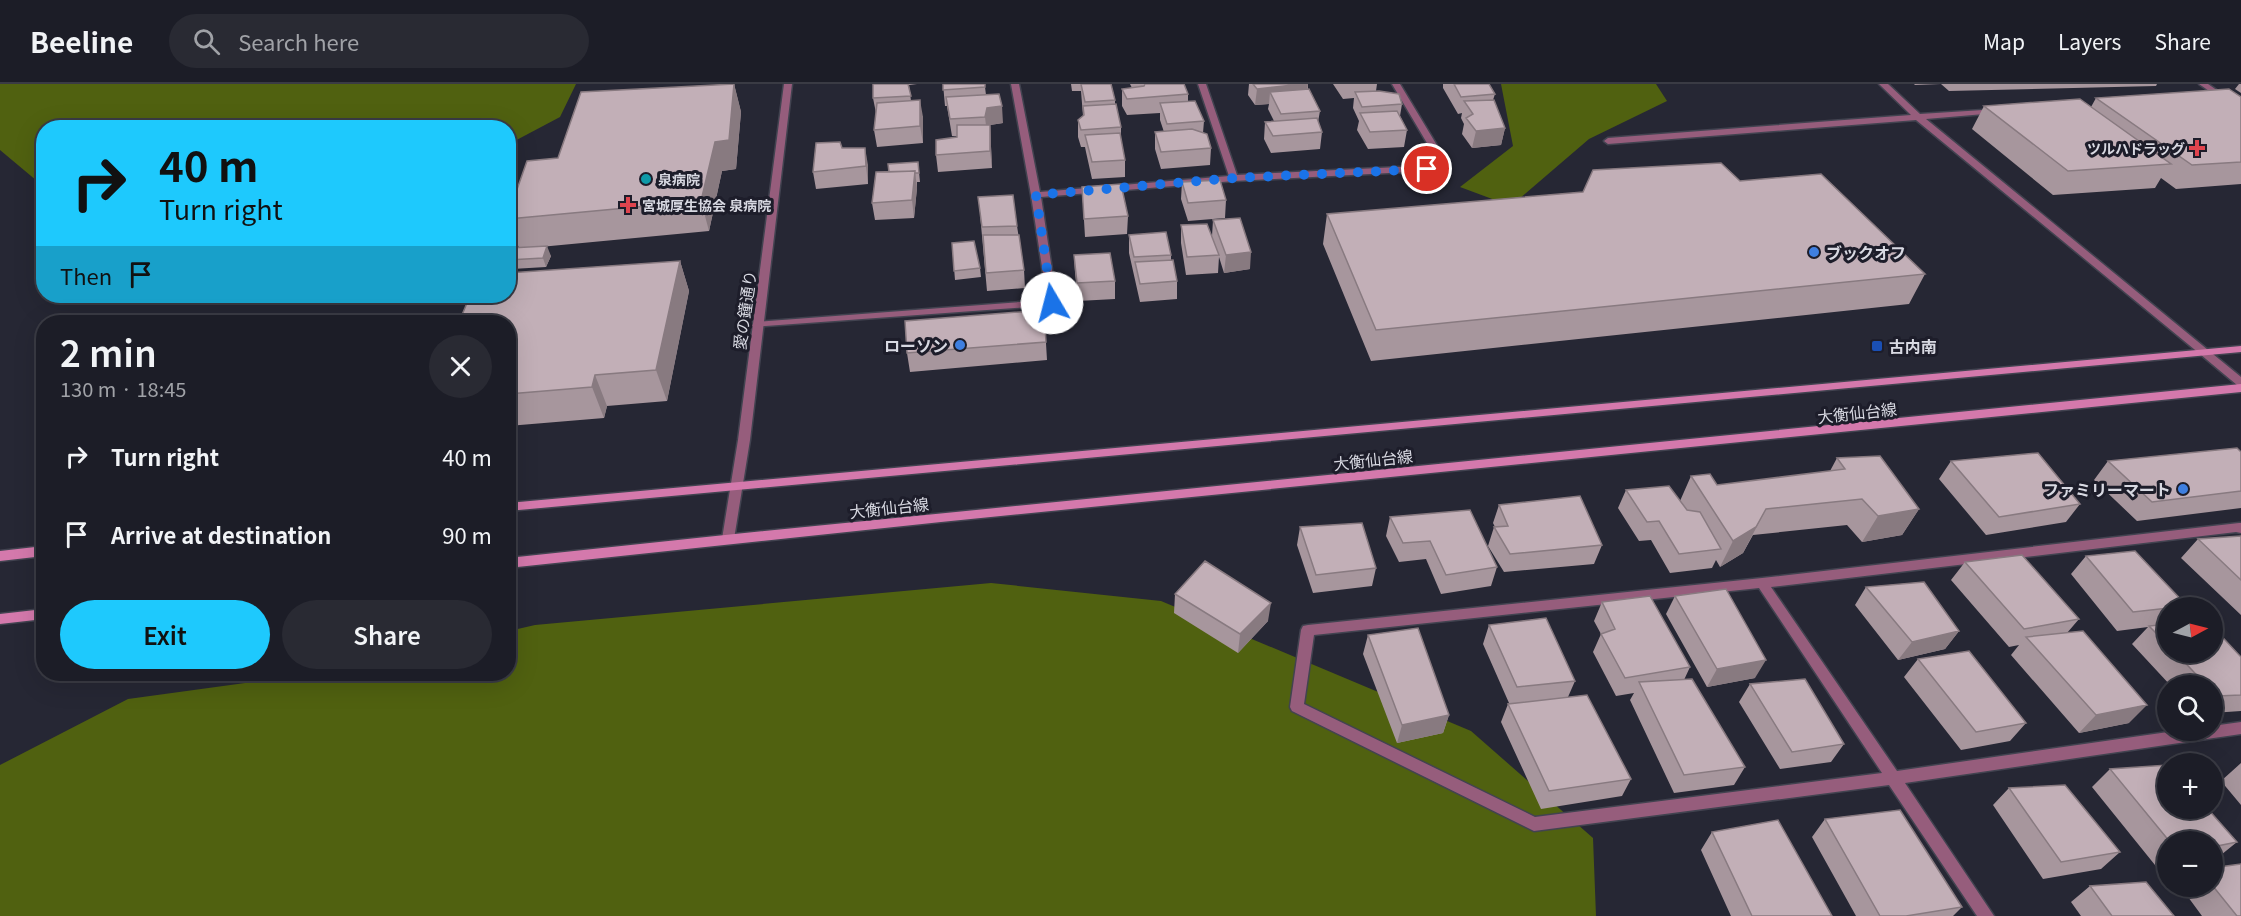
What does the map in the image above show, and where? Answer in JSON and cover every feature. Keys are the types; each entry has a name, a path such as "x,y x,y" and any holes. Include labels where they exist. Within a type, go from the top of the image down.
{"main road":[{"name":"大衡仙台線","path":"516,506 2241,349"},
{"name":"大衡仙台線","path":"516,562 728,539 2000,415 2241,388"},
{"path":"0,556 36,552"},
{"path":"0,619 36,615"}],"street":[{"name":"愛の鐘通り","path":"728,539 737,485 788,84"},
{"path":"757,325 1052,303 1036,195 1015,84"},
{"path":"1202,84 1234,178"},
{"path":"1036,195 1234,178 1446,167 1396,84"},
{"path":"1883,84 1917,116 2241,383"},
{"path":"2203,84 2241,111"},
{"path":"2204,96 2216,95"},
{"path":"1608,141 2001,110"},
{"path":"2241,529 2239,527 1762,583 1308,630 1298,707 1534,824 1893,778 2241,728"},
{"path":"1762,583 1986,916"}],"green space":[{"path":"0,84 576,84 560,117 516,140 516,120 36,120 36,180 0,150"},
{"path":"1501,84 1656,84 1667,101 1589,139 1511,206 1460,187 1513,146"},
{"path":"991,583 1161,601 1471,731 1593,838 1596,916 0,916 0,765 128,699 260,681 516,681 516,629 535,625"}],"building":[{"name":"泉病院","path":"734,84 729,140 715,142 701,201 516,218 516,192 527,161 558,158 581,92"},
{"path":"873,84 908,84 911,96 873,98"},
{"path":"943,84 985,84 985,87 943,90"},
{"path":"1081,84 1111,84 1115,100 1085,102"},
{"path":"1145,84 1184,84 1188,94 1127,99 1122,89"},
{"path":"1253,84 1302,84 1257,89"},
{"path":"1454,84 1489,84 1495,94 1461,97"},
{"path":"1309,89 1320,111 1281,114 1270,92"},
{"path":"2229,89 2241,97 2241,162 2192,165 2096,98"},
{"path":"1379,91 1399,94 1402,104 1362,107 1355,92"},
{"path":"999,94 1002,106 987,108 985,117 950,119 946,97"},
{"path":"2080,99 2171,164 2068,171 1984,106"},
{"path":"920,100 920,126 874,130 877,103"},
{"path":"1494,100 1505,128 1476,131 1466,118 1473,114 1464,101"},
{"path":"1195,101 1204,121 1167,124 1160,103"},
{"path":"1116,104 1121,127 1081,130 1078,120 1084,115 1083,106"},
{"path":"1397,111 1407,130 1370,132 1360,113"},
{"path":"1317,118 1322,132 1273,136 1265,122"},
{"path":"957,125 990,125 990,151 936,155 936,140 957,137"},
{"path":"1192,129 1207,134 1211,148 1161,152 1155,132"},
{"path":"1120,133 1125,160 1092,162 1085,135"},
{"path":"840,142 842,148 865,148 866,166 813,172 816,143"},
{"path":"918,162 919,173 915,171 889,172 888,164"},
{"path":"1721,163 1740,181 1821,174 1925,274 1376,330 1327,214 1583,192 1593,170"},
{"path":"915,171 912,200 872,203 876,172"},
{"path":"1220,180 1226,200 1188,203 1182,182"},
{"path":"1121,184 1128,216 1084,219 1082,187"},
{"path":"1013,195 1017,226 982,227 978,197"},
{"path":"1240,218 1251,252 1226,255 1213,220"},
{"path":"1207,224 1219,255 1187,257 1181,225"},
{"path":"1166,232 1171,255 1134,257 1129,235"},
{"path":"983,235 1019,235 1024,270 986,273"},
{"path":"974,241 980,268 954,271 952,243"},
{"path":"547,246 543,258 516,260 516,248"},
{"path":"1110,253 1115,281 1077,283 1074,255"},
{"path":"1173,260 1177,281 1140,284 1135,262"},
{"path":"680,261 656,370 595,375 592,387 516,393 516,315 462,315 467,303 516,303 516,272"},
{"path":"1044,310 1046,342 907,353 905,321"},
{"path":"2237,448 2241,452 2241,491 2152,502 2108,461"},
{"path":"2038,453 2080,504 1999,517 1951,461"},
{"path":"1880,456 1919,509 1878,516 1862,499 1766,509 1756,527 1733,541 1691,476 1710,474 1717,485 1845,469 1837,458"},
{"path":"1669,486 1687,510 1700,512 1721,549 1679,554 1659,521 1647,522 1626,490"},
{"path":"1580,496 1602,545 1510,554 1494,527 1508,526 1499,505"},
{"path":"1470,510 1497,567 1446,575 1430,541 1403,543 1390,517"},
{"path":"1362,523 1376,568 1316,575 1300,527"},
{"path":"2241,536 2241,580 2198,539"},
{"path":"2135,551 2178,597 2157,597 2157,609 2133,612 2086,556"},
{"path":"2022,555 2079,619 2024,629 1965,562"},
{"path":"1205,561 1271,603 1240,634 1175,594"},
{"path":"1924,582 1959,631 1912,642 1866,587"},
{"path":"1726,589 1766,660 1717,669 1675,596"},
{"path":"1650,596 1690,667 1625,678 1601,634 1615,629 1602,602"},
{"path":"1546,618 1575,681 1517,687 1489,625"},
{"path":"2157,625 2157,634 2149,626"},
{"path":"1418,628 1449,715 1402,725 1368,635"},
{"path":"2083,631 2147,705 2096,715 2026,637"},
{"path":"2223,638 2241,657 2241,695 2223,696 2223,675 2197,675 2185,663 2223,663"},
{"path":"1969,651 2026,723 1976,732 1918,659"},
{"path":"1692,679 1745,767 1684,775 1639,682"},
{"path":"1805,679 1844,744 1792,752 1750,684"},
{"path":"1587,695 1631,779 1549,791 1508,704"},
{"path":"2157,766 2157,819 2217,819 2237,842 2223,845 2223,831 2161,831 2110,769"},
{"path":"2065,785 2120,852 2061,862 2009,788"},
{"path":"1900,810 1962,907 1906,916 1880,916 1825,819"},
{"path":"1778,820 1832,916 1752,916 1712,832"},
{"path":"2241,864 2241,916 2237,916 2222,897 2223,866"},
{"path":"2146,882 2174,916 2112,916 2090,886"}],"place":[{"name":"ツルハドラッグ","path":"2197,148"},
{"name":"泉病院","path":"646,179"},
{"name":"宮城厚生協会 泉病院","path":"628,205"},
{"name":"ブックオフ","path":"1814,252"},
{"name":"ローソン","path":"960,345"},
{"name":"古内南","path":"1877,346"},
{"name":"ファミリーマート","path":"2183,489"}],"route":[{"path":"1052,303 1036,195 1234,178 1427,169"}]}
